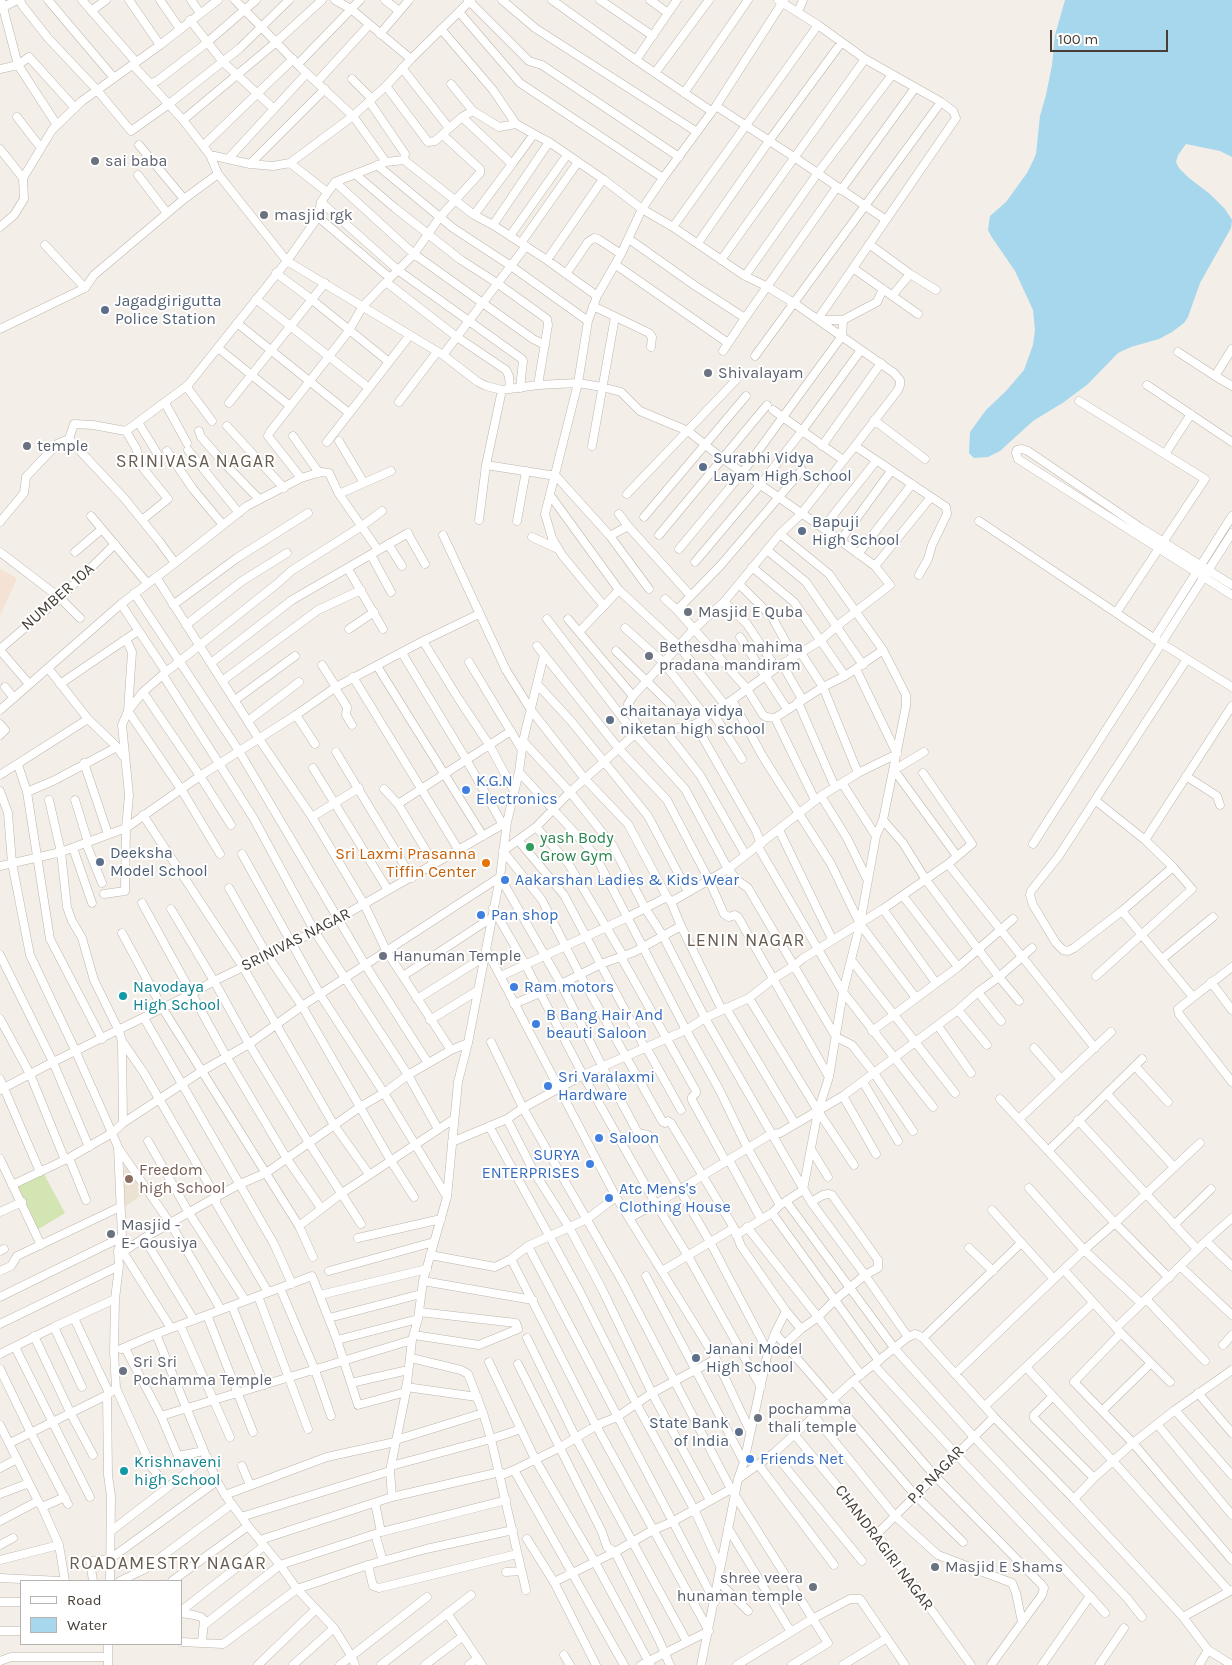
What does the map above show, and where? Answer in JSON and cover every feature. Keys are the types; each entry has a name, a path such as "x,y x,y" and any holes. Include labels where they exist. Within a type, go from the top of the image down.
{"street":[{"path":"57,125 18,65 2,5 19,0 48,38 97,90 131,131 223,62 289,0"},
{"path":"48,0 114,78"},
{"path":"82,0 183,120 210,155 218,174 287,261 440,353 478,382 506,390 538,385 578,384 621,392 640,411 688,431 723,460 875,566 890,585 820,641 779,666 695,724 680,728 638,732 570,792 536,827 503,851"},
{"path":"91,10 106,0"},
{"path":"129,0 160,45"},
{"path":"160,0 180,29"},
{"path":"192,0 200,13"},
{"path":"2,222 14,215 24,199 23,178 52,130 97,90 218,0"},
{"path":"235,0 307,73 353,116 386,162"},
{"path":"151,84 208,42 256,0"},
{"path":"183,120 277,41 322,0"},
{"path":"335,0 351,10 411,59"},
{"path":"202,146 257,93 295,61 360,0"},
{"path":"385,0 399,12"},
{"path":"380,34 409,0"},
{"path":"210,155 250,164 273,166 290,163 353,116 371,100 470,0 529,61 542,65 679,157"},
{"path":"502,0 535,28 697,132"},
{"path":"552,0 684,93 769,140 886,220"},
{"path":"600,0 653,36"},
{"path":"650,0 668,13"},
{"path":"636,60 677,0"},
{"path":"655,73 709,0"},
{"path":"684,93 748,0"},
{"path":"798,12 804,0"},
{"path":"604,606 558,549 552,538 545,514 578,384 588,321 597,296 616,265 642,209 713,109 782,1 866,60 941,102 956,114 954,124 869,244 819,320"},
{"path":"459,12 520,84 663,178"},
{"path":"190,20 223,62 274,108"},
{"path":"317,82 369,25"},
{"path":"673,227 818,25"},
{"path":"441,29 493,90 516,124 549,142 603,179 642,209 673,227 745,276 794,303 898,376 900,385 898,390 801,514 780,534 724,602 678,645 633,696 628,704 638,732"},
{"path":"698,244 769,140 841,43"},
{"path":"0,69 18,65 29,57 75,108"},
{"path":"721,260 866,60"},
{"path":"402,68 449,128"},
{"path":"229,158 307,73"},
{"path":"745,276 817,174 892,76"},
{"path":"352,79 371,100 405,154 404,160"},
{"path":"451,84 473,111 499,126 516,124"},
{"path":"386,86 428,142 435,141 462,117 473,111"},
{"path":"723,351 766,286 915,88"},
{"path":"250,164 325,89"},
{"path":"755,356 941,102"},
{"path":"17,117 41,148"},
{"path":"462,117 512,164"},
{"path":"474,215 534,134"},
{"path":"301,478 269,434 349,330 363,306 414,254 440,217 481,172 443,135"},
{"path":"493,225 549,142"},
{"path":"140,145 184,199"},
{"path":"0,149 23,178"},
{"path":"510,236 567,154"},
{"path":"69,440 74,424 93,425 126,431 186,386 287,261 318,217 321,202 335,182 386,162 404,160 474,215 547,260 597,296"},
{"path":"399,402 440,353 457,337 511,266 578,162"},
{"path":"290,163 327,192"},
{"path":"377,165 453,228 511,266 588,321"},
{"path":"0,329 85,288 94,275 184,199 218,174"},
{"path":"355,174 461,260 498,283 547,319 548,325 538,385"},
{"path":"138,175 167,214"},
{"path":"547,260 603,179"},
{"path":"335,182 414,254 533,339 545,345"},
{"path":"321,202 399,271 522,358 520,388"},
{"path":"318,217 388,280 457,337 506,370 509,376 486,465 479,520"},
{"path":"566,274 588,242 594,238 621,254"},
{"path":"628,239 745,318"},
{"path":"869,244 910,274 936,290"},
{"path":"45,245 85,288"},
{"path":"616,265 728,343"},
{"path":"853,268 918,314"},
{"path":"276,274 312,299 389,362"},
{"path":"892,296 910,274"},
{"path":"229,404 325,283"},
{"path":"819,320 843,320 877,302 883,289"},
{"path":"256,299 369,388"},
{"path":"593,306 649,333 652,337 651,347"},
{"path":"592,446 615,317"},
{"path":"679,549 742,473 784,417 842,336 843,320"},
{"path":"237,323 349,413"},
{"path":"327,442 410,336"},
{"path":"218,348 290,406"},
{"path":"1215,376 1232,349"},
{"path":"695,562 760,485 862,350"},
{"path":"1178,352 1232,386"},
{"path":"822,446 880,363"},
{"path":"627,494 736,380"},
{"path":"1147,385 1232,442"},
{"path":"186,386 212,420"},
{"path":"644,517 746,396"},
{"path":"1079,401 1205,479 1116,613"},
{"path":"165,403 187,447 239,513"},
{"path":"659,535 770,407 844,460"},
{"path":"1165,454 1191,414"},
{"path":"874,420 925,460"},
{"path":"138,422 160,458"},
{"path":"227,426 284,488"},
{"path":"126,431 136,448 142,467 168,499 142,520"},
{"path":"199,431 201,437 259,500"},
{"path":"293,436 318,473"},
{"path":"69,440 160,540 175,563"},
{"path":"0,522 24,493 26,477 57,444 69,440"},
{"path":"339,440 364,483"},
{"path":"855,446 946,508 947,514 932,545 928,559 918,575"},
{"path":"1232,585 1028,451 1017,450 1018,459 1232,595"},
{"path":"167,452 192,489 223,525"},
{"path":"823,528 876,461"},
{"path":"486,465 556,476 610,536 649,589"},
{"path":"677,610 720,566 802,470"},
{"path":"0,710 147,583 247,506 301,478 327,471 331,474 339,494 362,526 391,592"},
{"path":"339,494 391,471"},
{"path":"517,521 526,471"},
{"path":"840,541 892,471"},
{"path":"858,554 912,484"},
{"path":"550,495 619,590 678,645 729,702 831,864 860,924 916,998"},
{"path":"875,566 931,497"},
{"path":"104,894 125,891 126,828 129,795 122,725 128,711 143,692 278,583 290,571 362,526 382,511"},
{"path":"173,605 237,558 308,513"},
{"path":"620,514 628,526 690,595"},
{"path":"91,516 147,583"},
{"path":"1033,844 1157,641 1196,572 1232,516"},
{"path":"979,521 1157,641 1232,688"},
{"path":"610,536 628,526"},
{"path":"75,552 102,529"},
{"path":"211,663 292,600 408,533 425,564"},
{"path":"1157,641 1204,578 1232,533"},
{"path":"662,1271 710,1242 747,1227 772,1213 803,1190 818,1111 829,1077 843,992 860,924 876,836 884,820 906,706 906,695 883,650 829,574 780,534"},
{"path":"443,535 506,670 531,710 585,779 628,824 724,1009 795,1124"},
{"path":"532,537 558,549"},
{"name":"NUMBER 10A","path":"0,650 60,598 115,544"},
{"path":"388,544 402,566"},
{"path":"768,550 806,582 837,626 860,667 897,754"},
{"path":"0,552 60,598 80,618"},
{"path":"186,625 242,581 288,553"},
{"path":"752,567 794,602 845,676"},
{"path":"348,568 383,629"},
{"path":"156,577 259,739 312,817 364,904 387,952 451,1050"},
{"path":"739,584 772,617 823,687 858,773"},
{"path":"222,681 318,610 361,590"},
{"path":"580,632 619,590"},
{"path":"134,594 239,751 366,966 428,1063"},
{"path":"665,599 747,689 766,717 775,718 823,687 860,667 883,650"},
{"path":"724,602 747,624 779,666 800,701 839,785 876,836"},
{"path":"121,604 254,819 315,932 408,1074 438,1129"},
{"path":"349,629 374,612"},
{"path":"0,866 61,852 126,828 200,776 353,677 479,614"},
{"path":"547,619 685,789 728,869 737,880 748,888 836,1036 852,1045 913,1131"},
{"path":"568,619 633,696"},
{"path":"625,628 663,662 709,715 742,759"},
{"path":"60,684 138,631"},
{"path":"740,637 787,709"},
{"path":"126,639 132,652 128,711 181,789 220,854"},
{"path":"423,641 490,746 514,791"},
{"path":"537,646 619,749 666,800 709,880 724,914 729,917 735,915 738,917 829,1077"},
{"path":"0,650 29,684"},
{"path":"616,651 671,704"},
{"path":"402,653 505,823"},
{"path":"392,1497 390,1468 406,1389 421,1294 446,1197 458,1082 468,1043 500,877 505,823 514,791 523,740 544,655"},
{"path":"235,700 295,656"},
{"path":"1173,867 1122,911 1068,951 1059,948 1031,900 1031,891 1058,857 1187,660"},
{"path":"469,662 522,750"},
{"path":"322,665 347,707 346,715 352,725"},
{"path":"377,666 483,836"},
{"path":"48,668 88,719 117,747 124,757"},
{"path":"353,677 458,849"},
{"path":"248,721 299,682"},
{"path":"537,684 571,721 648,816 688,892"},
{"path":"5,687 14,698"},
{"path":"143,692 231,825"},
{"path":"1145,840 1232,706"},
{"path":"296,715 315,744"},
{"path":"775,718 818,798 847,838 867,879"},
{"path":"0,775 88,719"},
{"path":"0,724 5,730 0,735"},
{"path":"695,724 756,831 759,844 843,992 933,1107"},
{"path":"664,729 696,770 745,854"},
{"path":"398,804 511,731"},
{"path":"523,740 570,792 613,846 645,908 663,936 704,1018 803,1190 908,1337"},
{"path":"26,792 53,781 117,747"},
{"path":"336,752 412,878"},
{"path":"894,770 924,752"},
{"path":"501,976 645,908 688,892 728,869 818,798 858,773 897,754"},
{"path":"84,764 108,834"},
{"path":"18,765 26,792 50,939 102,1039"},
{"path":"313,768 388,890"},
{"path":"894,770 956,856"},
{"path":"518,772 595,855 686,1030 719,1089 747,1147 783,1203 895,1349 974,1437 1127,1598 1142,1617"},
{"path":"452,1142 507,1119 583,1075 686,1030 704,1018 750,998 802,959 832,939 860,924 948,864 972,844 923,773"},
{"path":"1186,776 1217,796 1220,805"},
{"path":"312,817 359,788"},
{"path":"384,789 398,804 434,864"},
{"path":"0,790 8,813 12,863 30,955 118,1147 170,1223 221,1310"},
{"path":"49,800 61,852 67,908 82,938 94,980 122,1041 123,1123"},
{"path":"75,800 87,842 102,883"},
{"path":"1095,800 1145,840 1173,867 1192,889 1096,976"},
{"path":"143,815 243,968 334,1125 369,1174"},
{"path":"884,820 999,978 1019,1001"},
{"name":"SRINIVAS NAGAR","path":"2,1089 243,968 266,953 315,932 505,823"},
{"path":"536,827 568,863 607,927 696,1092 692,1100 761,1219"},
{"path":"779,830 832,939"},
{"path":"518,840 564,895 681,1110"},
{"path":"73,848 92,903"},
{"path":"503,851 542,900 580,975 660,1119 665,1123 668,1121 671,1123 735,1232 741,1246 786,1311 801,1329"},
{"path":"242,854 321,996 384,1093 446,1197"},
{"path":"948,864 1095,1048"},
{"path":"12,1185 67,1159 112,1133 123,1123 159,1099 226,1056 249,1044 302,1006 321,996 500,877"},
{"path":"500,877 561,984 638,1133 648,1135 710,1242 768,1352"},
{"path":"229,888 266,953 302,1006 391,1162 414,1197"},
{"path":"903,896 958,966"},
{"path":"142,903 226,1056 287,1159 321,1208"},
{"path":"493,908 525,964 583,1075 656,1204 688,1256 761,1388"},
{"path":"171,909 249,1044 361,1224"},
{"path":"883,909 936,983"},
{"path":"1122,911 1193,997"},
{"path":"1162,960 1213,917"},
{"path":"403,976 491,918"},
{"path":"872,1031 979,950 1013,919"},
{"path":"514,1004 540,994 601,964 622,957 681,926"},
{"path":"122,933 163,1009 299,1226 312,1256"},
{"path":"628,1218 656,1204 678,1189 728,1161 747,1147 771,1134 780,1133 843,1096 938,1026 978,992 999,978 1032,948"},
{"path":"485,953 501,976 558,1089 616,1197 716,1359 750,1431"},
{"path":"418,999 485,953"},
{"path":"0,955 53,1062 89,1147"},
{"path":"852,961 955,1093"},
{"path":"1232,967 1178,1009 1179,1014 1232,1082"},
{"path":"1211,982 1232,1010"},
{"path":"430,1020 477,991"},
{"path":"978,992 1001,1021"},
{"path":"750,998 818,1111 854,1165"},
{"path":"958,1010 987,1045"},
{"path":"144,1018 184,1084 274,1244 292,1284"},
{"path":"0,1020 30,1074 86,1200"},
{"path":"938,1026 971,1073"},
{"path":"1019,1119 1111,1032"},
{"path":"122,1041 144,1073 216,1197 216,1203 268,1292"},
{"path":"490,1042 733,1492 828,1644 792,1665"},
{"path":"120,1252 240,1184 266,1173 360,1107 384,1093 408,1074 451,1050 468,1043"},
{"path":"1034,1048 1061,1079"},
{"path":"1048,1151 1142,1059"},
{"path":"1135,1066 1168,1102"},
{"path":"0,1079 2,1089 40,1172"},
{"path":"863,1082 898,1141"},
{"path":"1107,1094 1174,1167"},
{"path":"843,1096 876,1154"},
{"path":"1000,1099 1115,1223 1169,1278"},
{"path":"299,1226 369,1174 391,1162 454,1119"},
{"path":"507,1119 534,1172 570,1228 603,1291 652,1393 710,1500"},
{"path":"1078,1120 1197,1249"},
{"path":"489,1126 585,1300 637,1405 694,1509 720,1566"},
{"path":"148,1141 189,1212 245,1300"},
{"path":"955,1374 1084,1250 1200,1143"},
{"path":"110,1580 112,1496 108,1475 116,1299 122,1237 118,1147"},
{"path":"811,1149 828,1177"},
{"path":"0,1159 41,1245"},
{"path":"1029,1188 1084,1250 1144,1301 1205,1361"},
{"path":"1174,1225 1211,1189"},
{"path":"784,1345 865,1275 878,1268 878,1260 832,1195 823,1195 811,1202"},
{"path":"430,1255 495,1267 511,1259 528,1246 586,1219 616,1197"},
{"path":"0,1212 22,1202"},
{"path":"0,1271 11,1266 17,1256 120,1207"},
{"path":"992,1210 1054,1279"},
{"path":"772,1213 835,1300 876,1363 956,1454 1106,1613"},
{"path":"1232,1218 1144,1301 1074,1382 1133,1443 1232,1560"},
{"path":"358,1238 441,1219"},
{"path":"747,1227 861,1375"},
{"path":"0,1297 122,1237"},
{"path":"144,1238 194,1320"},
{"path":"1206,1241 1232,1266"},
{"path":"329,1271 434,1242"},
{"path":"923,1338 1021,1242"},
{"path":"528,1246 715,1602"},
{"path":"969,1248 993,1271"},
{"path":"120,1252 171,1328"},
{"path":"511,1259 652,1530 709,1631"},
{"path":"0,1324 119,1266"},
{"path":"1180,1266 1232,1315"},
{"path":"320,1295 427,1269"},
{"path":"1064,1270 1118,1330 1170,1382"},
{"path":"114,1352 171,1328 312,1276 337,1340 342,1361 358,1405 406,1389 477,1397"},
{"path":"646,1276 744,1462"},
{"path":"424,1281 533,1300"},
{"path":"280,1288 315,1370 331,1416"},
{"path":"329,1318 421,1294"},
{"path":"258,1296 308,1430"},
{"path":"0,1354 34,1336 116,1299"},
{"path":"985,1406 1093,1303"},
{"path":"232,1306 264,1385"},
{"path":"701,1665 719,1582 733,1492 744,1462 768,1352 786,1311"},
{"path":"207,1315 253,1432"},
{"path":"161,1416 315,1370 413,1338 479,1346 518,1330 516,1324 418,1315 337,1340"},
{"path":"74,1318 152,1468 168,1487"},
{"path":"180,1325 230,1437"},
{"path":"54,1327 82,1387"},
{"path":"775,1333 916,1496 963,1542"},
{"path":"156,1334 188,1408 205,1454 225,1495 280,1565 297,1590 334,1628 353,1661"},
{"path":"738,1479 774,1453 853,1381 908,1337 915,1334 923,1338 994,1417 1074,1499 1183,1617 1208,1650 1232,1665"},
{"path":"1223,1345 1232,1335"},
{"path":"34,1336 93,1455"},
{"path":"526,1338 576,1438 686,1642"},
{"path":"15,1347 90,1497"},
{"path":"125,1348 161,1416 178,1456 205,1454"},
{"path":"411,1358 466,1372 483,1413 491,1439 526,1590"},
{"path":"182,1611 262,1543 392,1497 500,1472 504,1474 514,1470 559,1448 597,1425 617,1417 652,1393 716,1359"},
{"path":"489,1362 535,1459 594,1562 647,1664 709,1631"},
{"path":"1102,1411 1150,1363"},
{"path":"518,1364 602,1532 607,1546 614,1552 670,1665"},
{"path":"1026,1367 1230,1590 1183,1617"},
{"path":"0,1369 66,1501 40,1504 0,1521"},
{"path":"351,1383 408,1370"},
{"path":"1074,1499 1133,1443 1198,1393 1232,1370"},
{"path":"853,1381 935,1476 1044,1588 1042,1595 991,1665"},
{"path":"6,1442 31,1433 71,1414 111,1392"},
{"path":"1198,1393 1232,1433"},
{"path":"1053,1396 1034,1414 1034,1418 1094,1478"},
{"path":"1175,1410 1232,1476"},
{"path":"225,1495 328,1457 395,1441 483,1413"},
{"path":"814,1416 895,1516 941,1558 1012,1584 1016,1593 1022,1622"},
{"name":"P.P NAGAR","path":"877,1534 994,1417"},
{"path":"1157,1424 1232,1515"},
{"path":"0,1425 6,1442 29,1482 59,1545 65,1580"},
{"path":"241,1517 390,1468 520,1429"},
{"name":"CHANDRAGIRI NAGAR","path":"794,1434 877,1534 971,1665"},
{"path":"774,1453 862,1561"},
{"path":"111,1531 168,1487 205,1454"},
{"path":"0,1468 17,1459"},
{"path":"758,1464 834,1565"},
{"path":"242,1466 250,1486"},
{"path":"514,1470 624,1665"},
{"path":"93,1580 90,1561 110,1559 217,1481"},
{"path":"0,1494 29,1482"},
{"path":"554,1582 573,1574 652,1530 672,1522 710,1500 733,1492"},
{"path":"204,1625 280,1565 378,1533 506,1500"},
{"path":"376,1502 378,1533 383,1561"},
{"path":"122,1580 145,1570 232,1504"},
{"path":"173,1580 248,1526"},
{"path":"728,1528 791,1632"},
{"path":"182,1642 223,1644 297,1590 368,1565 426,1549 513,1530"},
{"path":"0,1546 13,1538"},
{"path":"528,1540 554,1582 596,1665"},
{"path":"0,1560 59,1545"},
{"path":"368,1565 373,1586 379,1588 517,1554"},
{"path":"506,1572 521,1571"},
{"path":"0,1578 41,1580"},
{"path":"719,1582 748,1611"},
{"path":"381,1665 471,1595"},
{"path":"1042,1665 1090,1596"},
{"path":"340,1665 353,1661 428,1597"},
{"path":"737,1665 812,1619 850,1600 860,1599 887,1638 900,1664"},
{"path":"0,1602 20,1602"},
{"path":"258,1665 315,1610"},
{"path":"182,1612 201,1617 204,1620 202,1643"},
{"path":"447,1613 480,1662 469,1665"},
{"path":"293,1665 334,1628"},
{"path":"1099,1665 1124,1628"},
{"path":"0,1631 20,1631"},
{"path":"424,1665 462,1637"},
{"path":"843,1665 887,1638"},
{"path":"0,1661 11,1657 108,1661 108,1645"},
{"path":"1199,1665 1208,1650"},
{"path":"564,1656 570,1665"}],"shaded area":[{"path":"0,569 17,578 0,616"},
{"name":"Freedom high School","path":"125,1165 144,1193 122,1209"}],"green space":[{"path":"44,1174 65,1213 37,1230 16,1186"}],"water":[{"path":"1065,0 1232,0 1232,157 1220,151 1186,144 1178,155 1176,162 1189,178 1210,194 1225,209 1232,220 1231,228 1200,283 1184,323 1159,339 1118,353 1088,384 1064,402 1033,421 1000,451 988,457 974,458 969,453 970,432 986,410 1024,370 1033,345 1035,330 1033,310 1015,271 988,230 990,216 1006,202 1027,173 1036,154 1040,116 1052,65 1055,35"}],"place":[{"name":"sai baba","path":"95,161"},
{"name":"masjid rgk","path":"264,215"},
{"name":"Jagadgirigutta Police Station","path":"105,310"},
{"name":"Shivalayam","path":"708,373"},
{"name":"temple","path":"27,446"},
{"name":"Surabhi Vidya Layam High School","path":"703,467"},
{"name":"Bapuji High School","path":"802,531"},
{"name":"Masjid E Quba","path":"688,612"},
{"name":"Bethesdha mahima pradana mandiram","path":"649,656"},
{"name":"chaitanaya vidya niketan high school","path":"610,720"},
{"name":"K.G.N Electronics","path":"466,790"},
{"name":"yash Body Grow Gym","path":"530,847"},
{"name":"Deeksha Model School","path":"100,862"},
{"name":"Sri Laxmi Prasanna Tiffin Center","path":"486,863"},
{"name":"Aakarshan Ladies & Kids Wear","path":"505,880"},
{"name":"Pan shop","path":"481,915"},
{"name":"Hanuman Temple","path":"383,956"},
{"name":"Ram motors","path":"514,987"},
{"name":"Navodaya High School","path":"123,996"},
{"name":"B Bang Hair And beauti Saloon","path":"536,1024"},
{"name":"Sri Varalaxmi Hardware","path":"548,1086"},
{"name":"Saloon","path":"599,1138"},
{"name":"SURYA ENTERPRISES","path":"590,1164"},
{"name":"Freedom high School","path":"129,1179"},
{"name":"Atc Mens's Clothing House","path":"609,1198"},
{"name":"Masjid - E- Gousiya","path":"111,1234"},
{"name":"Janani Model High School","path":"696,1358"},
{"name":"Sri Sri Pochamma Temple","path":"123,1371"},
{"name":"pochamma thali temple","path":"758,1418"},
{"name":"State Bank of India","path":"739,1432"},
{"name":"Friends Net","path":"750,1459"},
{"name":"Krishnaveni high School","path":"124,1471"},
{"name":"Masjid E Shams","path":"935,1567"},
{"name":"shree veera hunaman temple","path":"813,1587"}],"district":[{"name":"SRINIVASA NAGAR","path":"196,462"},
{"name":"LENIN NAGAR","path":"746,941"},
{"name":"ROADAMESTRY NAGAR","path":"168,1564"}]}
